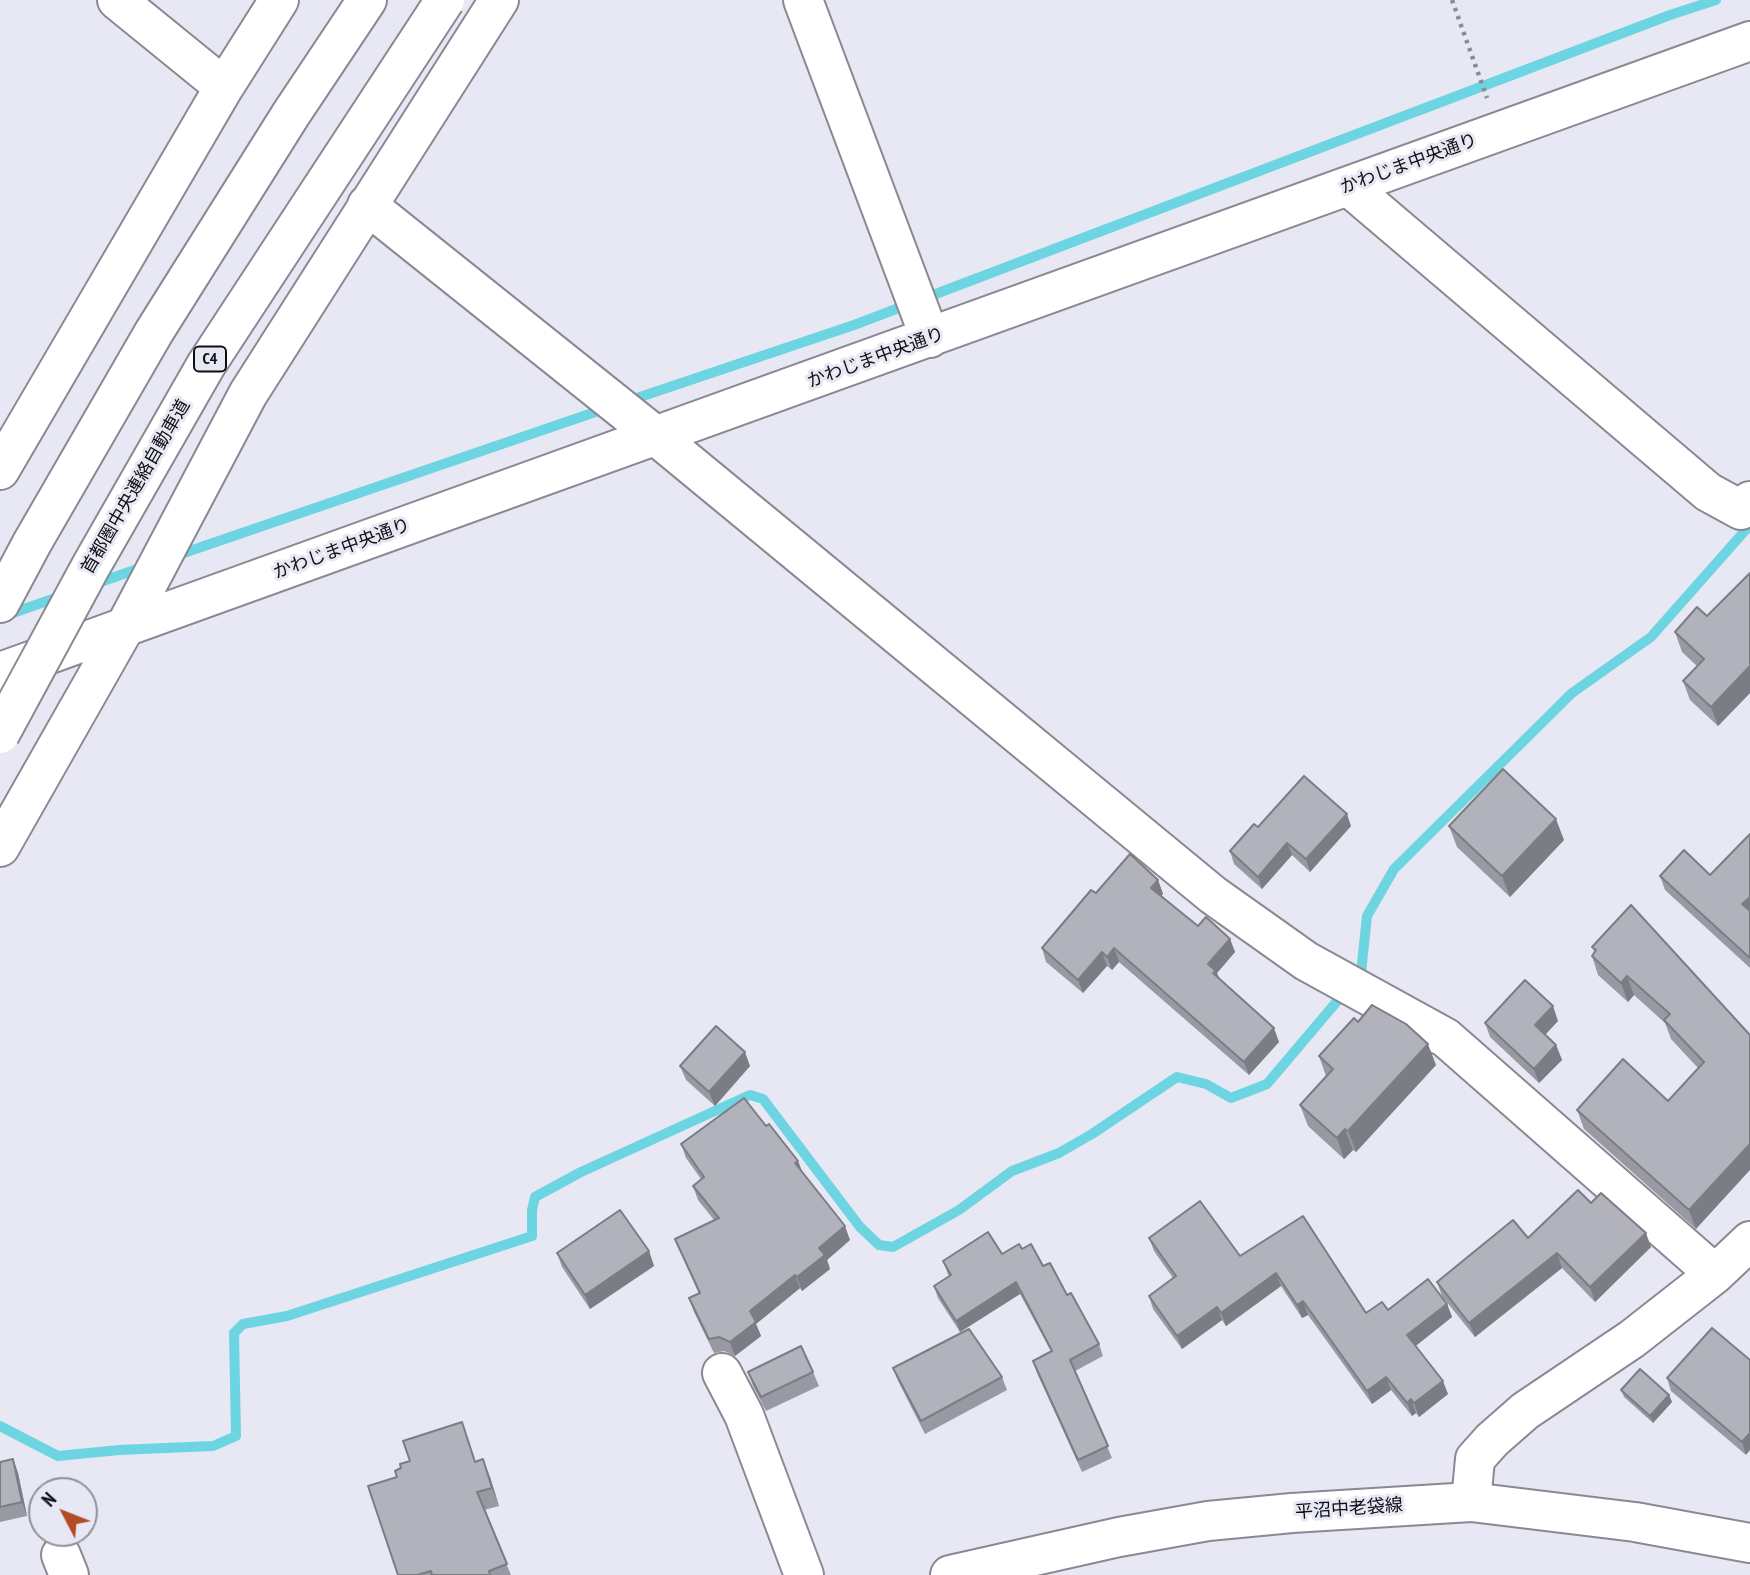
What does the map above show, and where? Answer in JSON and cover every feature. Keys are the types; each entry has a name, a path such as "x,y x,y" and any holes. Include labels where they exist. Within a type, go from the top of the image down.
{"main road":[{"path":"117,0 224,87"},
{"path":"0,470 224,87 279,0"},
{"path":"0,603 38,531 154,332 291,114 367,0"},
{"name":"首都圏中央連絡自動車道","path":"0,734 205,365 445,0"},
{"path":"0,847 125,626 248,394 499,0"},
{"path":"803,0 930,338"},
{"name":"かわじま中央通り","path":"0,672 1750,41"},
{"path":"1348,186 1708,492 1741,510 1750,501"},
{"path":"368,205 656,436 1213,895 1306,961 1446,1038 1715,1275"},
{"path":"1471,1502 1475,1460 1492,1440 1525,1411 1632,1339 1715,1275 1750,1241"},
{"path":"722,1373 744,1415 804,1575"},
{"name":"平沼中老袋線","path":"950,1575 1119,1537 1208,1521 1471,1502 1635,1522 1750,1542"}],"path":[{"path":"1452,0 1499,132"}],"building":[{"path":"1750,573 1750,666 1711,707 1683,681 1704,659 1675,632 1697,607 1707,616"},
{"path":"1503,769 1556,819 1502,876 1449,826"},
{"path":"1304,776 1347,814 1306,859 1287,843 1258,877 1230,851 1254,824 1258,827"},
{"path":"1750,834 1750,897 1742,904 1750,911 1750,958 1660,876 1684,850 1710,875"},
{"path":"1130,854 1158,880 1151,888 1198,926 1206,917 1230,939 1208,964 1216,971 1213,973 1274,1028 1244,1062 1114,948 1107,957 1102,952 1078,980 1042,948 1091,890 1096,893"},
{"path":"1631,905 1750,1035 1750,1144 1689,1210 1577,1110 1623,1059 1668,1101 1704,1062 1664,1020 1670,1014 1627,976 1621,983 1592,956 1596,950 1592,947"},
{"path":"1525,980 1553,1006 1535,1025 1556,1045 1534,1069 1485,1023"},
{"path":"1372,1005 1406,1024 1428,1044 1348,1131 1345,1129 1337,1138 1300,1105 1333,1069 1319,1056 1354,1018 1358,1022"},
{"path":"716,1026 745,1052 709,1092 680,1066"},
{"path":"744,1098 766,1126 769,1124 798,1161 795,1163 845,1226 819,1248 825,1255 750,1311 756,1322 730,1342 719,1337 709,1339 689,1298 700,1293 675,1239 719,1218 693,1186 704,1177 681,1144"},
{"path":"1578,1190 1591,1203 1601,1193 1646,1233 1590,1287 1557,1253 1469,1323 1437,1282 1513,1220 1528,1238"},
{"path":"1200,1201 1240,1256 1303,1216 1366,1313 1382,1302 1388,1310 1428,1279 1447,1304 1407,1335 1443,1381 1414,1403 1411,1399 1407,1403 1386,1377 1367,1391 1303,1301 1297,1305 1276,1273 1221,1313 1217,1307 1177,1336 1149,1296 1176,1276 1149,1238"},
{"path":"620,1210 649,1251 585,1295 557,1253"},
{"path":"988,1232 1002,1254 1019,1244 1022,1249 1031,1244 1043,1266 1050,1263 1067,1295 1071,1293 1099,1344 1070,1360 1108,1446 1078,1460 1033,1361 1052,1351 1016,1282 956,1321 934,1286 951,1275 943,1261"},
{"path":"1712,1328 1750,1360 1750,1433 1742,1442 1667,1378"},
{"path":"969,1329 1002,1377 921,1421 893,1368"},
{"path":"801,1346 813,1372 761,1397 748,1372"},
{"path":"1640,1369 1669,1395 1650,1416 1621,1390"},
{"path":"462,1422 475,1462 483,1459 492,1488 477,1492 507,1564 489,1571 490,1575 432,1575 431,1571 417,1575 398,1575 368,1486 397,1477 395,1471 401,1468 400,1464 410,1461 403,1441"},
{"path":"13,1459 22,1502 0,1507 0,1462"}],"waterway":[{"path":"625,402 854,325 1670,15 1716,0"},
{"path":"175,556 607,408"},
{"path":"0,1426 58,1456 213,1446 236,1436 234,1333 243,1324 287,1316 532,1236 535,1197 581,1172 750,1095 763,1099 860,1227 879,1245 893,1247 959,1210 1012,1171 1059,1153 1092,1134 1177,1077 1206,1084 1231,1098 1267,1084 1361,973 1367,916 1394,869 1572,693 1651,637 1750,525"},
{"path":"92,585 143,567"},
{"path":"7,615 64,595"}]}
